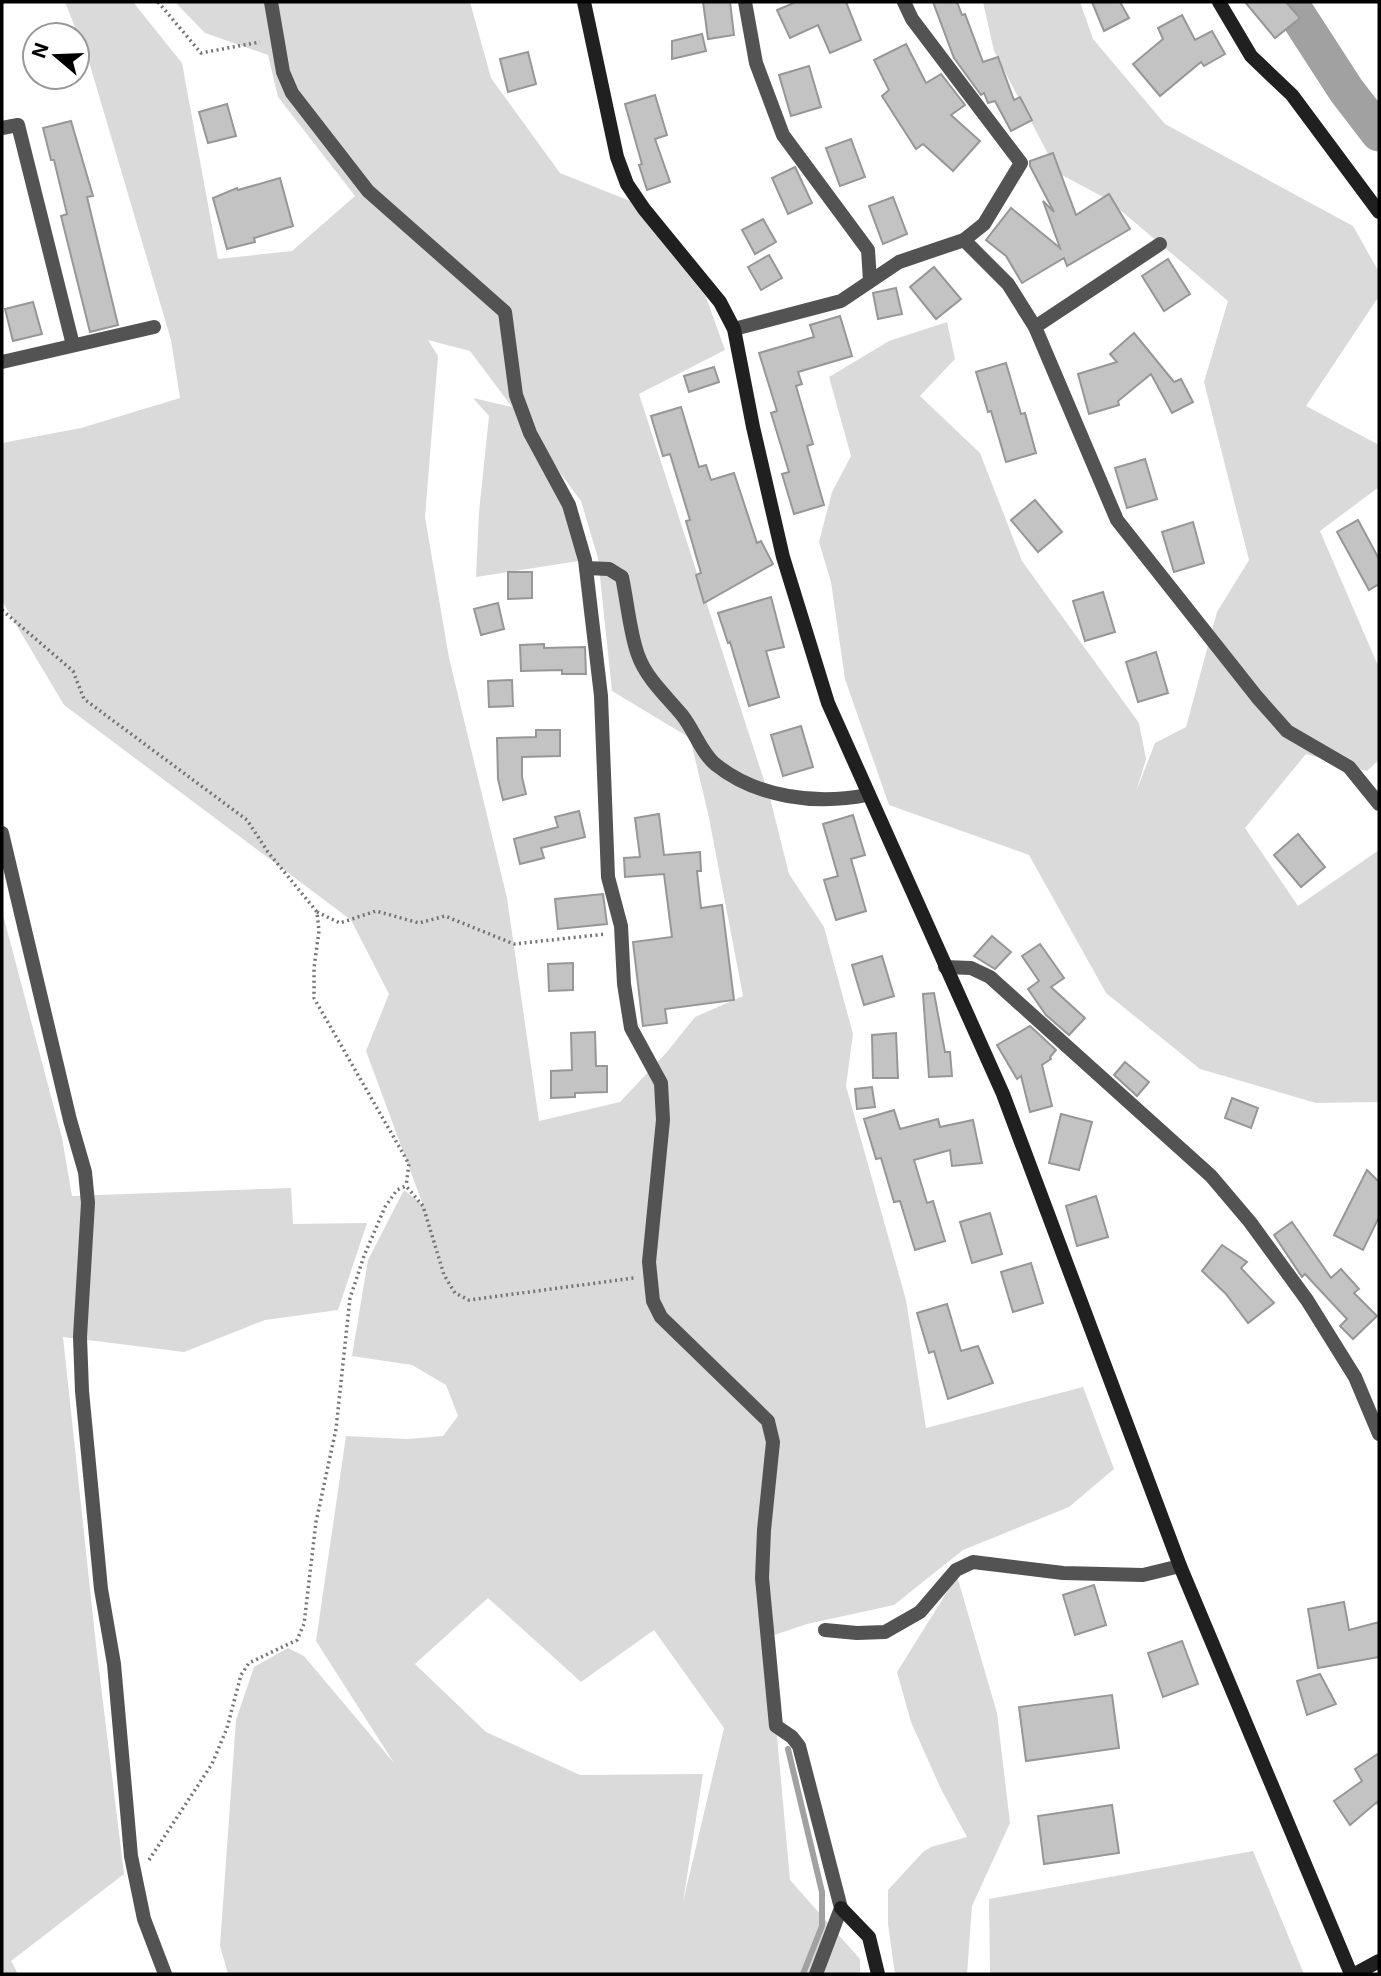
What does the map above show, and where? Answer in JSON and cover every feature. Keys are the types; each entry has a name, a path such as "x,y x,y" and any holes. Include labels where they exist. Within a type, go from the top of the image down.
{"street":[{"path":"271,2 283,72 292,93 368,191 505,312 516,395 530,433 569,505 586,568 601,696 608,877 621,932 624,984 631,1028 661,1083 663,1120 649,1262 653,1301 661,1317 768,1422 772,1442 762,1578 776,1726 792,1737 799,1746 841,1908 869,1937 878,1974"},
{"path":"584,2 617,157 627,184 644,209 720,302 734,329 787,570 828,703 1003,1094 1180,1566 1353,1974 1379,1961"},
{"path":"744,2 756,63 783,135 868,250 870,281"},
{"path":"734,329 841,301 899,262 964,240 984,224 1021,163 912,19 904,2"},
{"path":"1219,2 1251,56 1292,95 1379,212"},
{"path":"2,128 18,125 73,345"},
{"path":"964,240 1008,284 1035,327 1117,520 1257,698 1287,731 1349,767 1379,804"},
{"path":"1035,327 1160,244"},
{"path":"2,362 154,327"},
{"path":"586,568 609,569 622,577 637,655 650,677 688,723 713,762 736,778 762,789 807,800 839,801 867,795"},
{"path":"2,833 48,1031 85,1172 88,1203 80,1337 82,1391 101,1589 114,1664 131,1856 144,1919 165,1974"},
{"path":"945,967 971,968 989,977 1210,1177 1250,1222 1307,1300 1355,1377 1379,1434"},
{"path":"825,1630 885,1632 920,1612 956,1570 972,1562 1063,1573 1143,1576 1180,1566"},
{"path":"816,1974 841,1908"}],"path":[{"path":"158,2 201,53 276,39"},
{"path":"2,610 73,671 84,699 247,820 268,852 317,912 340,923 376,911 419,923 445,916 514,944 621,932"},
{"path":"317,912 319,932 314,968 314,998 409,1164 406,1186 423,1206 444,1275 454,1293 469,1300 651,1276"},
{"path":"136,1880 212,1764 227,1728 241,1675 249,1663 297,1640 304,1624 316,1522 336,1429 350,1298 364,1256 386,1207 397,1191 406,1186"}],"shaded area":[{"path":"65,2 133,2 182,63 218,259 292,251 355,196 278,97 268,55 205,33 175,2 470,2 491,78 560,173 630,201 706,297 725,350 639,394 771,802 789,874 824,927 853,1034 846,1086 906,1300 926,1428 1083,1387 1114,1469 1069,1507 963,1550 894,1605 807,1624 768,1637 790,1880 860,1959 860,1974 228,1974 220,1946 236,1720 254,1667 288,1648 304,1656 394,1763 316,1641 346,1436 408,1439 443,1436 458,1416 446,1385 412,1365 352,1356 368,1260 404,1190 423,1205 366,1051 389,994 351,920 64,705 2,601 2,443 81,428 180,398 171,340 91,68 91,21 73,21","holes":["428,340 470,351 512,407 473,398 489,416 479,512 476,577 585,560 541,447 581,501 598,558 612,691 690,738 708,813 743,996 695,1017 620,1102 539,1121 507,898 449,658 425,517 438,356","488,1598 581,1682 654,1630 724,1728 683,1902 703,1774 580,1775 486,1732 415,1664"]},
{"path":"983,2 1080,2 1093,39 1165,124 1353,226 1379,272 1379,296 1306,406 1379,445 1379,487 1320,531 1379,668 1379,760 1367,771 1306,754 1245,828 1298,906 1379,850 1379,1102 1316,1103 1200,1069 1106,993 1029,855 889,805 845,679 831,582 819,542 832,492 851,456 829,377 889,341 947,322 955,359 920,396 980,453 1022,561 1139,723 1146,759 1136,792 1155,743 1186,727 1217,612 1249,560 1204,382 1228,301 1107,199 1058,173 994,51"},
{"path":"2,911 62,1138 72,1196 291,1188 293,1224 367,1223 338,1310 265,1320 184,1352 63,1337 124,1874 11,1961 18,1974 2,1974"},
{"path":"957,1576 997,1713 1010,1823 972,1906 967,1974 895,1974 888,1924 888,1890 923,1852 931,1847 967,1837 941,1789 911,1722 897,1672"},
{"path":"1253,1851 1304,1974 990,1974 989,1899"}],"building":[{"path":"703,2 730,2 734,35 708,39"},
{"path":"796,2 846,2 861,40 830,53 818,25 790,38 777,10"},
{"path":"933,2 957,2 962,15 965,14 983,62 998,57 1014,100 1020,97 1032,120 1011,131 995,101 988,103 984,93 981,95 954,58"},
{"path":"1092,2 1120,2 1129,18 1104,31"},
{"path":"1245,2 1286,2 1300,18 1275,38"},
{"path":"1182,15 1195,40 1212,31 1225,54 1204,66 1201,62 1160,96 1133,64 1163,39 1158,28"},
{"path":"702,34 706,51 672,59 672,41"},
{"path":"906,44 926,83 941,74 965,105 951,115 980,141 953,171 923,144 916,149 882,96 889,90 874,60"},
{"path":"528,52 536,84 508,92 500,59"},
{"path":"809,66 821,107 791,116 779,75"},
{"path":"655,95 667,135 655,139 670,182 647,190 625,104"},
{"path":"227,104 236,136 208,143 199,112"},
{"path":"71,121 93,196 87,197 118,325 90,332 61,216 67,214 43,128"},
{"path":"851,139 865,177 840,186 826,148"},
{"path":"1053,153 1076,215 1109,194 1130,229 1067,266 1064,258 1022,283 1006,256 986,240 1011,208 1060,248 1043,201 1054,212 1030,166 1030,161"},
{"path":"795,167 812,203 788,214 772,178"},
{"path":"280,178 293,226 254,238 255,242 227,249 213,198 237,188 238,190"},
{"path":"893,197 907,234 883,244 869,206"},
{"path":"763,219 776,242 755,254 742,230"},
{"path":"769,255 782,278 761,290 748,267"},
{"path":"1168,259 1190,294 1164,311 1142,276"},
{"path":"934,267 961,299 936,319 910,287"},
{"path":"896,288 902,314 878,319 873,293"},
{"path":"33,302 42,334 13,341 5,309"},
{"path":"840,316 852,356 798,372 802,384 796,386 813,444 807,446 824,505 794,514 782,474 789,472 771,413 777,411 759,353 814,337 810,325"},
{"path":"1134,333 1174,382 1181,379 1193,402 1172,413 1151,374 1118,401 1119,405 1089,414 1078,374 1117,362 1110,354"},
{"path":"1006,363 1021,414 1025,413 1036,453 1006,462 976,372"},
{"path":"714,367 719,382 689,392 684,376"},
{"path":"681,407 699,467 706,465 711,480 734,473 757,543 761,541 773,564 704,603 696,575 701,573 686,521 690,520 670,454 663,456 651,416"},
{"path":"1145,459 1157,499 1127,508 1115,468"},
{"path":"1035,500 1062,532 1038,552 1011,520"},
{"path":"1358,520 1379,559 1379,584 1369,590 1337,532"},
{"path":"1193,522 1204,563 1174,572 1162,532"},
{"path":"508,572 532,572 532,598 508,599"},
{"path":"1103,592 1115,632 1085,641 1073,601"},
{"path":"771,597 784,647 766,651 779,697 749,706 730,642 728,643 718,613"},
{"path":"498,603 504,629 481,635 474,609"},
{"path":"544,644 544,648 585,647 586,674 562,674 562,670 521,671 520,645"},
{"path":"1156,652 1168,693 1138,702 1126,662"},
{"path":"512,680 513,706 489,707 488,681"},
{"path":"801,726 813,767 783,776 771,735"},
{"path":"536,730 560,730 560,756 522,757 522,777 526,794 503,800 498,779 497,738 536,737"},
{"path":"579,811 585,837 541,848 544,858 520,864 514,839 558,827 555,817"},
{"path":"659,814 664,855 700,852 701,871 697,871 701,908 722,905 734,1000 665,1009 667,1023 643,1026 633,942 672,937 664,874 625,877 624,858 640,857 635,818"},
{"path":"853,815 865,855 851,859 866,911 836,920 824,880 838,876 823,824"},
{"path":"1298,834 1325,867 1301,887 1274,855"},
{"path":"603,894 607,924 558,929 555,899"},
{"path":"992,936 1011,952 995,969 974,956"},
{"path":"1040,944 1064,978 1051,987 1085,1018 1069,1035 1046,1015 1028,989 1039,981 1022,956"},
{"path":"882,956 894,996 864,1005 852,965"},
{"path":"573,963 573,990 549,991 548,964"},
{"path":"934,993 945,1052 950,1052 952,1076 929,1077 923,994"},
{"path":"1030,1026 1056,1050 1051,1059 1042,1065 1052,1106 1030,1112 1021,1076 1017,1079 997,1045"},
{"path":"595,1032 596,1066 607,1066 607,1092 575,1093 575,1097 551,1098 551,1071 572,1070 571,1033"},
{"path":"896,1033 898,1078 873,1078 872,1035"},
{"path":"1125,1062 1149,1082 1137,1096 1114,1075"},
{"path":"872,1087 875,1107 857,1109 855,1089"},
{"path":"1232,1098 1258,1108 1251,1128 1225,1118"},
{"path":"894,1110 900,1129 938,1119 940,1127 973,1120 982,1163 952,1166 950,1150 914,1160 927,1203 933,1201 945,1241 915,1250 900,1201 894,1202 881,1158 876,1159 864,1119"},
{"path":"1061,1114 1092,1122 1079,1170 1049,1163"},
{"path":"1367,1170 1379,1182 1379,1217 1363,1250 1334,1235"},
{"path":"1096,1196 1108,1237 1077,1246 1066,1206"},
{"path":"990,1213 1002,1254 972,1263 960,1222"},
{"path":"1292,1222 1331,1278 1341,1269 1359,1289 1354,1293 1377,1316 1353,1339 1340,1326 1347,1319 1305,1274 1302,1277 1274,1235"},
{"path":"1222,1245 1247,1262 1241,1268 1274,1303 1248,1323 1226,1294 1202,1271"},
{"path":"1031,1263 1043,1303 1013,1312 1001,1272"},
{"path":"947,1304 961,1351 978,1346 993,1383 948,1399 934,1351 929,1353 917,1313"},
{"path":"1094,1585 1106,1625 1075,1635 1063,1595"},
{"path":"1344,1602 1349,1630 1379,1622 1379,1657 1318,1668 1308,1609"},
{"path":"1182,1641 1198,1684 1163,1697 1148,1653"},
{"path":"1320,1674 1336,1704 1307,1715 1297,1681"},
{"path":"1112,1695 1119,1748 1026,1761 1019,1707"},
{"path":"1379,1753 1379,1806 1377,1802 1350,1825 1334,1801 1362,1781 1355,1769"},
{"path":"1112,1805 1119,1853 1044,1864 1038,1816"}],"waterway":[{"path":"1289,2 1346,90 1379,133"},
{"path":"788,1749 822,1892 822,1926 803,1974"}]}
